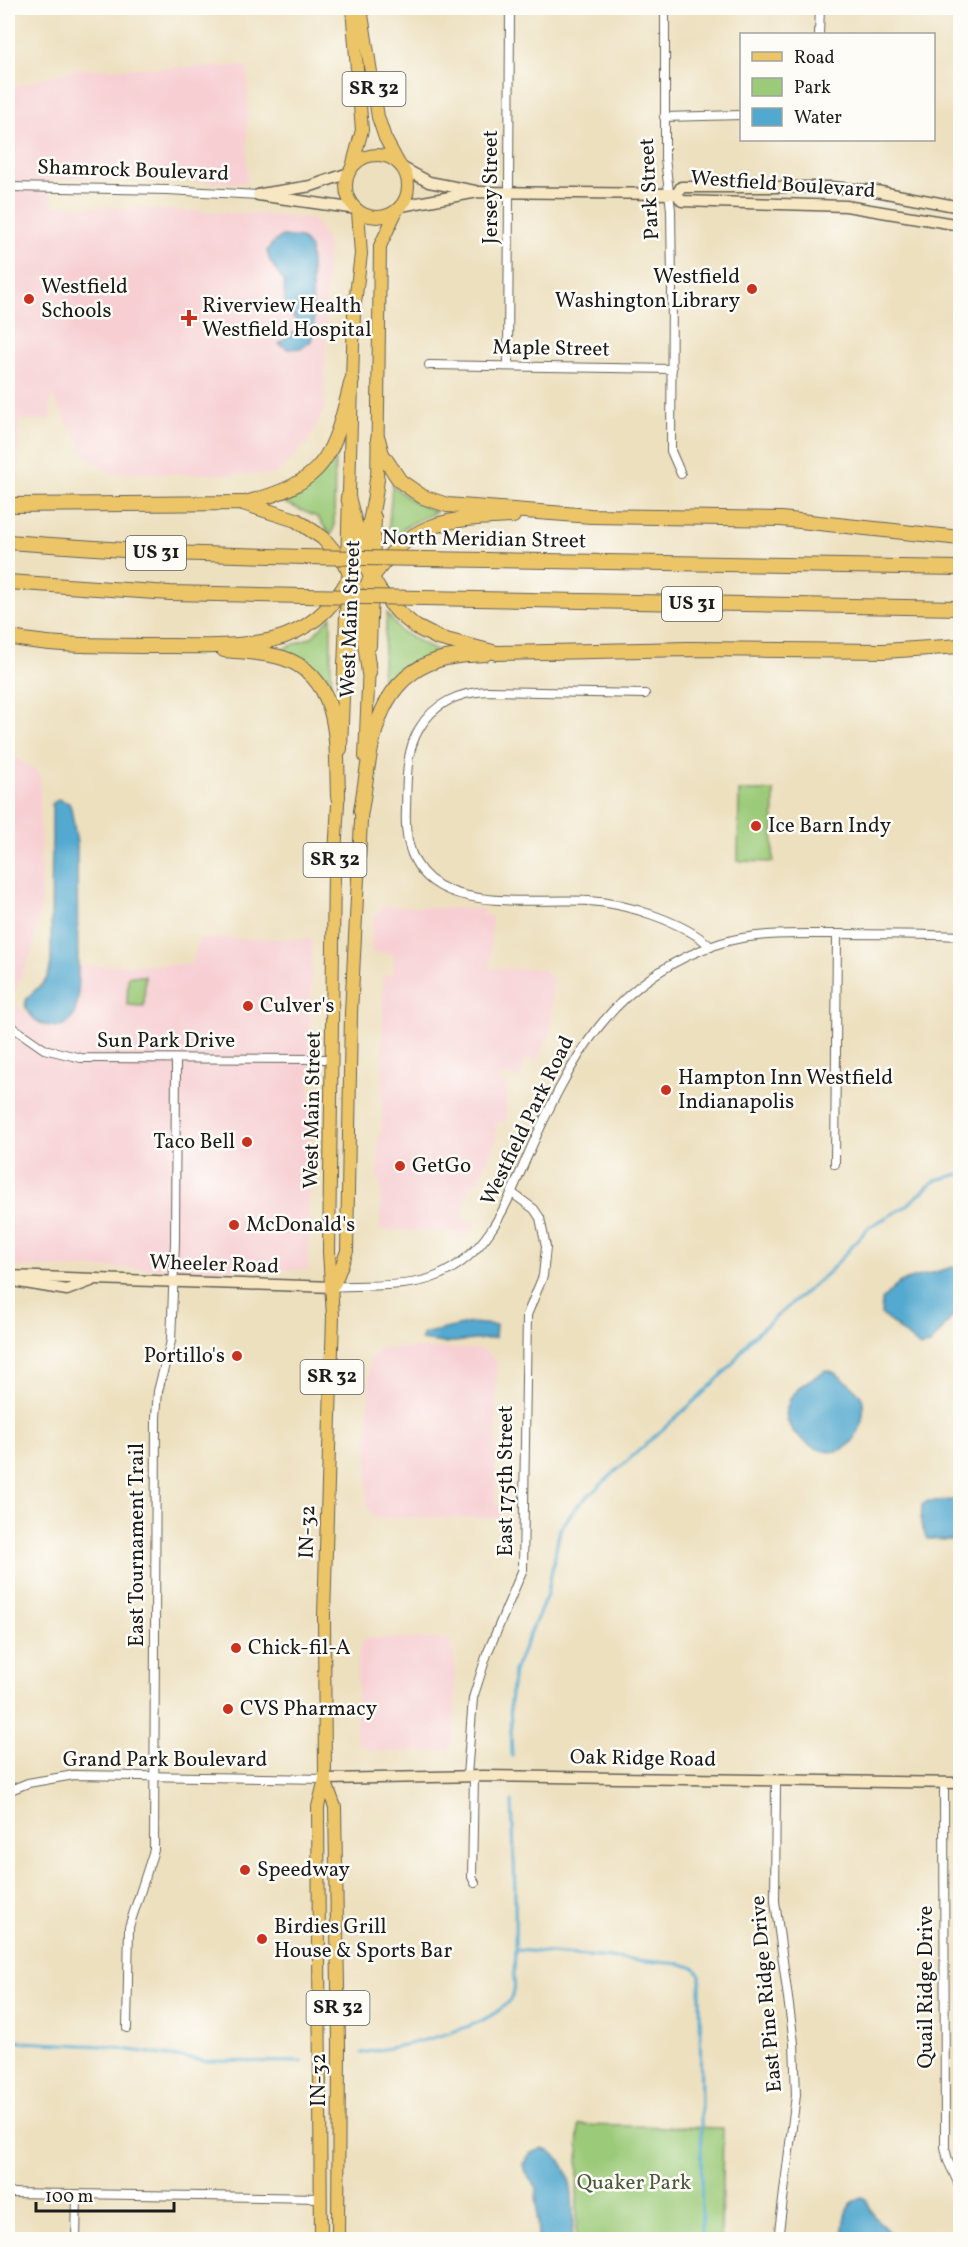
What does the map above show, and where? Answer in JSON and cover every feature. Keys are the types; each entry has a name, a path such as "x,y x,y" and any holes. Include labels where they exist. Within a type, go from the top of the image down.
{"highway":[{"path":"243,504 289,490 317,468 334,445 352,380"},
{"path":"378,439 382,454 395,475 423,497 447,505 548,513 781,519 960,538"},
{"path":"8,637 55,644 189,646 255,642 279,638 308,624 325,611 362,554 373,513 377,479"},
{"path":"348,497 362,554 372,578 398,612 416,627 438,638 497,653"},
{"path":"8,505 243,504 280,514 310,528 328,543 348,576 359,598 369,673"},
{"path":"345,663 350,629 359,598 393,550 434,525 468,518 548,513"},
{"name":"North Meridian Street","path":"8,542 167,554 960,568"},
{"name":"US 31","path":"8,582 170,593 960,608"},
{"path":"189,646 275,656 292,663 313,678 326,697 335,720 338,797"},
{"path":"361,811 373,736 389,695 409,675 438,660 497,653 688,649 884,651 960,646"}],"main road":[{"name":"SR 32","path":"351,170 361,142 362,125 352,8"},
{"name":"SR 32","path":"361,8 378,117 385,138 401,166"},
{"path":"373,156 388,157 401,166 408,184 407,194 399,208 381,217 371,217 358,210 346,190 351,170 359,161 373,156"},
{"name":"West Main Street","path":"333,1287 347,1251 351,1013 377,479 380,246 399,208"},
{"name":"West Main Street","path":"333,1287 329,1252 334,871 345,663 354,311 361,254 358,210"},
{"name":"IN-32","path":"321,2240 318,1807 325,1779 324,1616 333,1287"},
{"name":"IN-32","path":"325,1779 335,1815 339,2045 338,2240"}],"street":[{"name":"Jersey Street","path":"508,366 510,8"},
{"name":"Park Street","path":"665,8 664,117 673,194 671,451 681,474"},
{"path":"819,33 820,8"},
{"path":"664,117 740,116"},
{"name":"Westfield Boulevard","path":"401,166 429,182 478,192"},
{"name":"Shamrock Boulevard","path":"258,195 274,190 311,186 351,170"},
{"name":"Shamrock Boulevard","path":"8,187 168,190 258,195 358,210"},
{"name":"Westfield Boulevard","path":"673,194 681,188 831,187 876,191 960,207"},
{"name":"Westfield Boulevard","path":"399,208 478,192 673,194 682,201 854,207 960,225"},
{"name":"Maple Street","path":"429,365 672,369"},
{"path":"645,694 488,691 468,692 452,698 420,726 412,742 408,759 405,818 410,850 429,880 466,897 591,901 621,905 693,933 711,947"},
{"path":"835,1164 837,934"},
{"name":"Westfield Park Road","path":"333,1287 403,1283 442,1273 481,1246 499,1220 577,1055 603,1019 647,981 711,947 763,936 837,934 960,936"},
{"name":"Sun Park Drive","path":"8,1024 32,1043 69,1057 176,1060 333,1059"},
{"name":"East Tournament Trail","path":"127,2028 127,1943 132,1914 150,1867 153,1850 156,1418 158,1390 171,1341 176,1060"},
{"name":"East 175th Street","path":"475,1883 472,1877 470,1776 473,1698 487,1654 523,1569 526,1315 543,1276 546,1247 540,1218 534,1209 512,1193"},
{"name":"Wheeler Road","path":"8,1278 333,1287"},
{"name":"Grand Park Boulevard","path":"8,1791 28,1783 74,1775 325,1779"},
{"name":"Oak Ridge Road","path":"325,1779 470,1776 960,1783"},
{"name":"East Pine Ridge Drive","path":"776,1780 775,1901 794,2043 796,2095 778,2240"},
{"name":"Quail Ridge Drive","path":"944,1783 945,2147 948,2161 960,2187"},
{"path":"8,2193 321,2198"},
{"path":"76,2240 77,2194"}],"shaded area":[{"name":"Riverview Health Westfield Hospital","path":"248,66 247,183 52,179 51,205 263,214 311,219 317,224 328,243 324,410 307,443 275,475 110,473 87,458 51,394 50,420 19,420 18,478 8,478 8,88 77,69"},
{"path":"8,753 40,773 41,905 32,952 12,999 39,1023 76,1011 77,966 191,964 200,938 312,939 308,1270 8,1267"},
{"path":"383,906 483,909 483,915 492,915 490,968 542,969 553,980 550,1036 535,1062 530,1058 526,1059 519,1080 508,1074 499,1078 498,1083 507,1082 506,1123 497,1122 495,1145 477,1183 470,1187 465,1199 464,1219 475,1225 459,1241 456,1232 380,1230 381,1187 378,1176 378,1136 382,1130 383,975 393,975 394,954 371,952 373,919"},
{"path":"378,1348 482,1349 497,1361 495,1505 501,1505 500,1518 374,1518 367,1507 369,1361"},
{"path":"364,1638 452,1639 451,1650 455,1659 454,1737 449,1751 372,1752 356,1741 358,1653"}],"green space":[{"path":"335,455 334,527 331,535 317,517 280,501 312,483"},
{"path":"392,485 409,499 436,512 405,527 390,543 388,538"},
{"path":"387,613 400,631 440,653 397,678 380,700"},
{"path":"331,616 331,687 328,691 280,650 312,637"},
{"name":"Ice Barn Indy","path":"739,791 774,791 773,862 738,861"},
{"path":"128,976 145,976 144,1006 127,1005"},
{"name":"Quaker Park","path":"579,2125 723,2128 721,2239 576,2239"}],"water":[{"path":"282,236 301,238 310,248 314,328 311,341 302,348 288,349 279,344 301,327 285,306 284,282 270,261 267,251"},
{"path":"58,799 69,803 77,843 78,997 71,1019 60,1027 36,1021 25,1004 29,996 45,981 51,965 52,804"},
{"path":"960,1265 960,1307 930,1345 920,1347 881,1314 882,1300 900,1282"},
{"path":"471,1323 496,1325 495,1338 444,1343 421,1340 422,1334"},
{"path":"826,1370 837,1374 853,1387 862,1398 863,1404 862,1422 856,1436 843,1449 835,1451 818,1449 800,1438 792,1430 786,1412 792,1396 798,1389"},
{"path":"960,1500 960,1541 927,1539 921,1524 922,1505 928,1501"},
{"path":"542,2149 553,2154 567,2173 572,2201 572,2239 538,2239 536,2187 525,2173 523,2164 531,2153"},
{"path":"861,2197 866,2199 875,2217 895,2239 842,2239 848,2209 855,2200"}],"waterway":[{"path":"512,1756 510,1702 514,1671 547,1595 560,1529 578,1505 700,1396 730,1367 750,1339 830,1271 869,1227 905,1207 936,1180 960,1174"},
{"path":"362,2053 421,2041 467,2027 502,2008 512,1996 515,1988 512,1801"},
{"path":"516,1950 681,1964 695,1968 700,1975 702,2240"},
{"path":"8,2037 21,2042 103,2046 204,2061 302,2062"}],"place":[{"name":"Westfield Washington Library","path":"752,289"},
{"name":"Westfield Schools","path":"29,299"},
{"name":"Riverview Health Westfield Hospital","path":"189,318"},
{"name":"Ice Barn Indy","path":"756,826"},
{"name":"Culver's","path":"248,1006"},
{"name":"Hampton Inn Westfield Indianapolis","path":"666,1090"},
{"name":"Taco Bell","path":"247,1142"},
{"name":"GetGo","path":"400,1166"},
{"name":"McDonald's","path":"234,1225"},
{"name":"Portillo's","path":"237,1356"},
{"name":"Chick-fil-A","path":"236,1648"},
{"name":"CVS Pharmacy","path":"228,1709"},
{"name":"Speedway","path":"245,1870"},
{"name":"Birdies Grill House & Sports Bar","path":"262,1939"}]}
